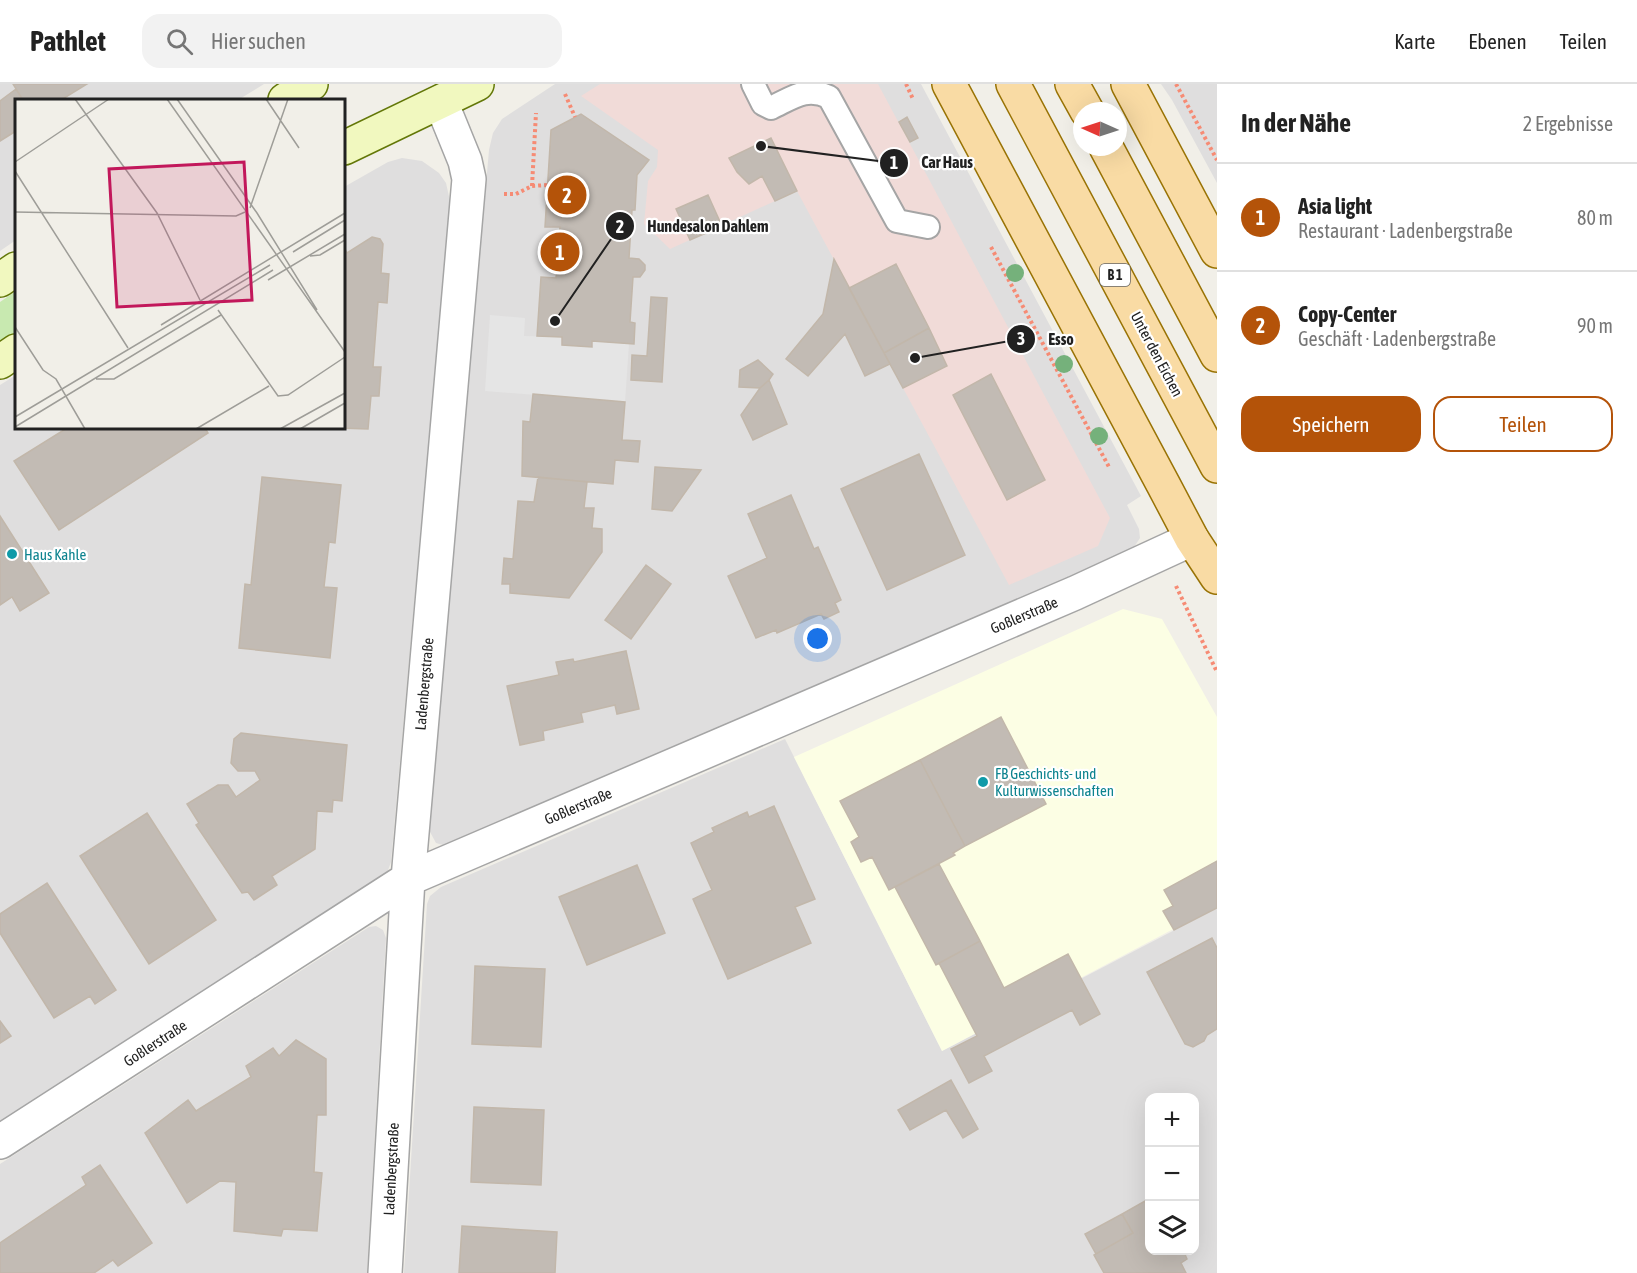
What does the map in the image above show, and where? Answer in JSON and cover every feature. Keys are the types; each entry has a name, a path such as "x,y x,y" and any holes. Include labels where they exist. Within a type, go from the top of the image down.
{"main road":[{"path":"287,99 311,84"},
{"path":"345,147 433,93 477,84"},
{"path":"949,84 1192,538 1217,577"},
{"name":"Unter den Eichen","path":"1013,84 1217,466"},
{"path":"1072,84 1082,102"},
{"path":"1128,84 1217,250"},
{"path":"1111,156 1217,355"},
{"path":"0,280 15,270"},
{"path":"0,362 15,352"}],"street":[{"name":"Ladenbergstraße","path":"385,1273 408,879 469,179 465,160 433,93"},
{"name":"Goßlerstraße","path":"0,1142 408,879 1075,593 1192,538"}],"lane":[{"path":"753,84 763,104 771,108 805,92 818,92 829,97 897,221 928,227"}],"path":[{"path":"1176,84 1217,160"},
{"path":"565,94 575,117"},
{"path":"532,186 536,112"},
{"path":"516,194 532,186 547,185"},
{"path":"1188,609 1217,672"}],"shaded area":[{"path":"0,84 264,84 240,99 15,99 15,241 0,251"},
{"path":"555,84 921,84 1141,496 1127,505 1139,529 1140,538 1130,553 450,845 443,845 436,843 429,830 489,150 493,133 502,119"},
{"path":"600,84 878,84 1110,518 1098,546 1009,585 797,191 670,249 644,224 648,181 657,167 658,150 581,96"},
{"path":"1161,84 1217,84 1217,183 1172,100"},
{"path":"402,158 422,161 439,173 446,183 450,201 391,862 387,873 0,1124 0,385 15,376 15,429 345,429 345,186 388,162"},
{"path":"490,315 525,318 524,336 562,337 562,345 591,347 592,341 629,344 625,402 485,391"},
{"path":"1123,609 1162,619 1217,717 1217,906 942,1051 794,757"},
{"path":"785,739 942,1051 1217,908 1217,1273 404,1273 427,904 430,896 441,887"},
{"path":"376,926 383,930 386,938 367,1273 0,1273 0,1164 369,927"}],"green space":[{"path":"15,292 15,336 0,345 0,302"}],"building":[{"path":"13,84 87,84 63,99 22,99"},
{"path":"16,89 22,99 15,99 15,132 0,141 0,101"},
{"path":"581,114 649,160 637,175 635,210 632,210 629,258 639,259 645,265 645,270 640,277 633,277 630,322 635,323 634,344 592,341 592,347 562,345 562,337 537,336 541,277 556,278 560,227 545,227 551,130"},
{"path":"907,117 918,138 910,142 899,122"},
{"path":"771,138 797,191 775,201 762,176 749,184 737,172 729,158"},
{"path":"708,195 722,226 690,240 676,209"},
{"path":"372,237 380,239 383,244 381,273 389,274 387,303 378,302 373,367 381,367 379,396 371,396 368,429 345,428 345,249 347,253"},
{"path":"834,259 890,364 865,376 845,334 808,376 786,359 823,314"},
{"path":"896,264 929,328 884,353 849,288"},
{"path":"651,297 667,298 662,382 631,380 632,355 647,356"},
{"path":"929,328 947,366 903,388 884,353"},
{"path":"758,360 773,374 769,380 760,388 739,387 740,370"},
{"path":"991,374 1045,480 1007,500 953,395"},
{"path":"769,380 787,424 753,440 741,415 760,388"},
{"path":"533,394 625,402 622,440 640,441 638,462 615,460 613,484 522,476 523,421 530,422"},
{"path":"65,429 206,429 208,433 59,530 14,461"},
{"path":"919,454 965,555 887,590 841,489"},
{"path":"655,467 701,470 672,511 652,509"},
{"path":"262,477 341,485 335,543 329,542 324,587 337,588 330,658 239,648 245,584 251,585"},
{"path":"538,477 587,482 584,508 594,508 592,528 602,529 602,552 569,598 510,593 510,584 502,584 504,558 513,559 518,501 534,502"},
{"path":"791,495 814,549 818,547 841,600 835,603 839,612 824,619 821,614 777,633 776,630 756,638 728,576 767,558 748,514"},
{"name":"Haus Kahle","path":"0,516 49,593 20,611 12,597 0,605"},
{"path":"646,565 671,584 631,639 605,620"},
{"path":"626,651 639,709 617,714 615,705 581,713 583,722 543,731 544,740 520,745 507,686 559,675 556,662 573,659 574,662"},
{"name":"FB Geschichts- und Kulturwissenschaften","path":"1001,717 1046,804 965,846 920,760"},
{"path":"241,733 347,745 342,801 333,800 332,812 317,811 315,849 272,876 277,885 254,900 248,892 242,893 196,825 199,823 187,804 218,785 228,785 236,797 260,780 255,771 238,771 231,763 234,739"},
{"path":"920,760 965,846 953,853 955,855 889,890 872,857 861,862 851,842 859,837 840,801"},
{"path":"774,806 815,899 795,907 811,943 728,979 693,899 712,890 691,843 714,832 712,828 747,812 749,817"},
{"path":"147,813 216,920 149,964 80,856"},
{"path":"1217,861 1217,908 1174,930 1163,911 1173,906 1164,890"},
{"path":"939,864 980,941 936,965 895,887"},
{"path":"637,865 665,933 587,965 559,897"},
{"path":"47,883 116,990 95,1004 90,996 54,1018 0,933 0,914"},
{"path":"1212,938 1217,948 1217,1029 1193,1047 1185,1044 1147,972"},
{"path":"980,941 1004,988 1068,954 1100,1014 1080,1025 1072,1010 984,1056 992,1071 969,1083 951,1049 977,1036 939,963"},
{"path":"475,966 545,969 541,1047 472,1044"},
{"path":"0,1021 11,1036 0,1043"},
{"path":"296,1040 326,1059 326,1115 317,1115 314,1172 322,1173 317,1231 283,1229 281,1236 234,1231 236,1182 220,1181 187,1203 145,1133 188,1100 196,1111 251,1077 246,1066 273,1048 279,1056"},
{"path":"951,1080 978,1129 963,1138 946,1110 910,1130 898,1110"},
{"path":"474,1107 544,1110 541,1185 471,1182"},
{"path":"100,1165 152,1243 118,1266 113,1260 94,1273 0,1273 0,1243 86,1185 82,1177"},
{"path":"1145,1201 1145,1255 1185,1255 1187,1259 1181,1263 1186,1273 1104,1273 1094,1255 1133,1233 1122,1214"},
{"path":"1122,1214 1133,1233 1096,1254 1085,1234"},
{"path":"462,1226 557,1232 555,1273 459,1273"}],"place":[{"name":"Car Haus","path":"761,146"},
{"name":"Copy-Center","path":"567,195"},
{"name":"Asia light","path":"560,252"},
{"name":"Hundesalon Dahlem","path":"555,321"},
{"name":"Esso","path":"915,358"},
{"name":"Haus Kahle","path":"12,554"},
{"name":"FB Geschichts- und Kulturwissenschaften","path":"983,782"}]}
